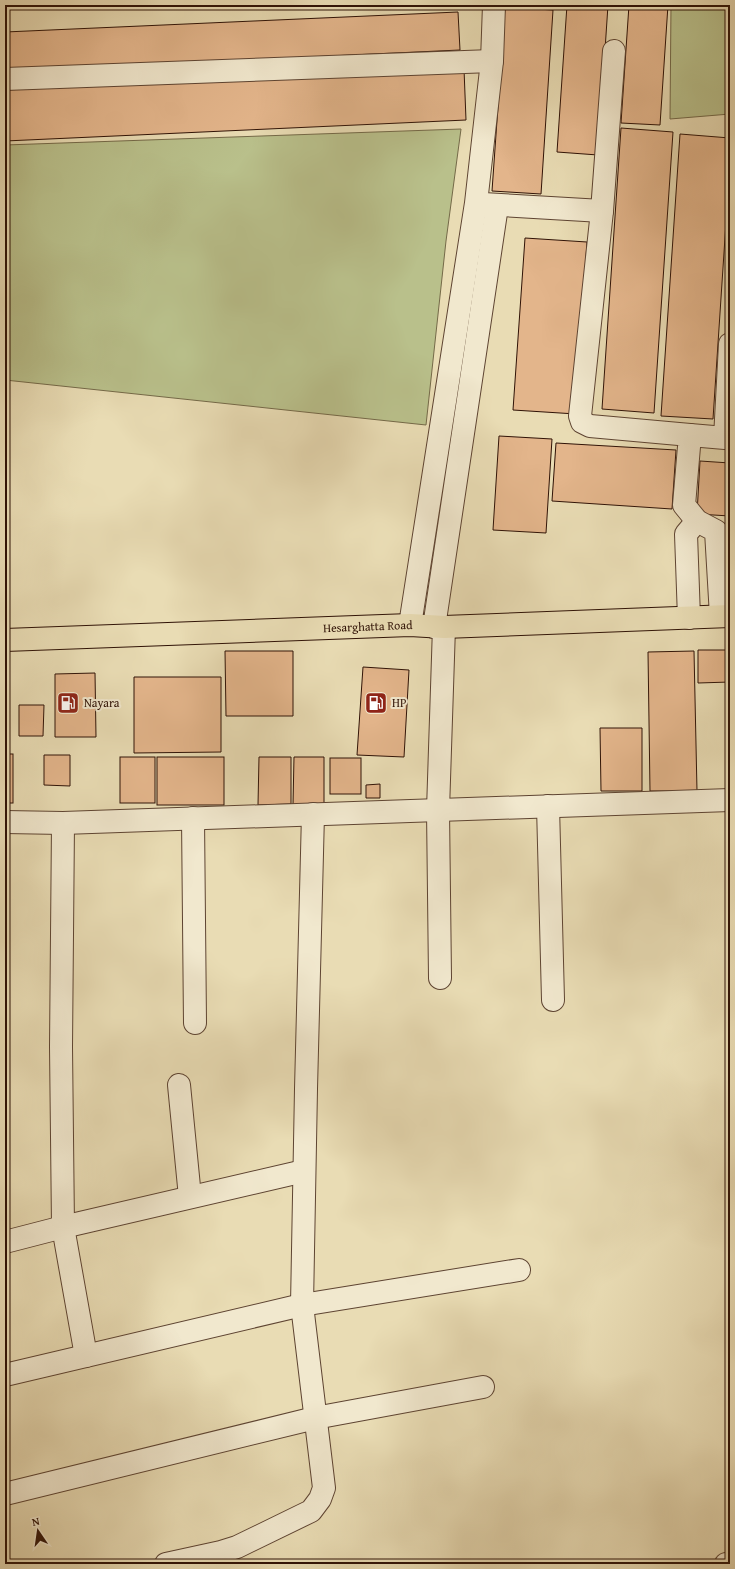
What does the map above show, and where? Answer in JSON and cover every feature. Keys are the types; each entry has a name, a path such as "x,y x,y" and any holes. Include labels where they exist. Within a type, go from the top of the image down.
{"main road":[{"name":"Hesarghatta Road","path":"5,640 410,625 439,626 726,616"}],"street":[{"path":"440,978 438,810 439,626 487,205 494,5"},
{"path":"614,51 602,211 580,416 582,422 590,426 725,438 730,344"},
{"path":"5,79 492,61"},
{"path":"487,205 602,211"},
{"path":"410,625 487,205"},
{"path":"690,435 684,505 697,521 716,531 726,616"},
{"path":"689,618 686,534 697,521"},
{"path":"5,822 63,823 730,800"},
{"path":"548,806 553,1000"},
{"path":"166,1564 237,1547 311,1511 320,1499 324,1488 302,1305 313,814"},
{"path":"193,818 195,1023"},
{"path":"63,823 61,1047 63,1227 86,1356"},
{"path":"179,1085 190,1197"},
{"path":"5,1242 304,1171"},
{"path":"5,1375 302,1305 520,1270"},
{"path":"5,1494 315,1418 483,1387"}],"green space":[{"path":"671,5 730,5 730,114 670,119"},
{"path":"461,129 446,241 426,425 5,380 5,145"}],"building":[{"path":"567,5 608,5 598,155 557,152"},
{"path":"629,5 668,5 660,125 621,123"},
{"path":"505,7 553,10 541,194 492,191"},
{"path":"458,12 460,50 5,71 5,32"},
{"path":"464,69 466,120 5,141 5,90"},
{"path":"621,128 673,132 654,413 602,409"},
{"path":"680,134 730,138 730,162 713,419 661,416"},
{"path":"525,238 587,242 576,414 513,410"},
{"path":"499,436 552,439 546,533 493,530"},
{"path":"556,443 676,450 672,509 552,501"},
{"path":"700,461 730,463 730,516 697,514"},
{"path":"698,650 730,650 730,682 698,683"},
{"path":"225,651 293,651 293,716 226,716"},
{"path":"694,651 697,791 650,791 648,652"},
{"path":"5,657 7,657 7,747 5,747"},
{"path":"363,667 409,670 404,757 357,755"},
{"path":"95,673 96,737 55,737 55,674"},
{"path":"134,677 221,677 221,752 134,753"},
{"path":"19,705 44,705 43,736 19,736"},
{"path":"600,728 642,728 642,791 601,791"},
{"path":"5,754 13,754 13,803 5,803"},
{"path":"44,755 70,755 70,786 44,785"},
{"path":"120,757 155,757 155,803 120,803"},
{"path":"157,757 224,757 224,805 157,805"},
{"path":"259,757 291,757 291,804 258,805"},
{"path":"294,757 324,757 324,805 293,805"},
{"path":"330,758 361,758 361,794 330,794"},
{"path":"380,784 380,798 366,798 366,785"}],"place":[{"name":"Nayara","path":"68,703"},
{"name":"HP","path":"376,703"}]}
